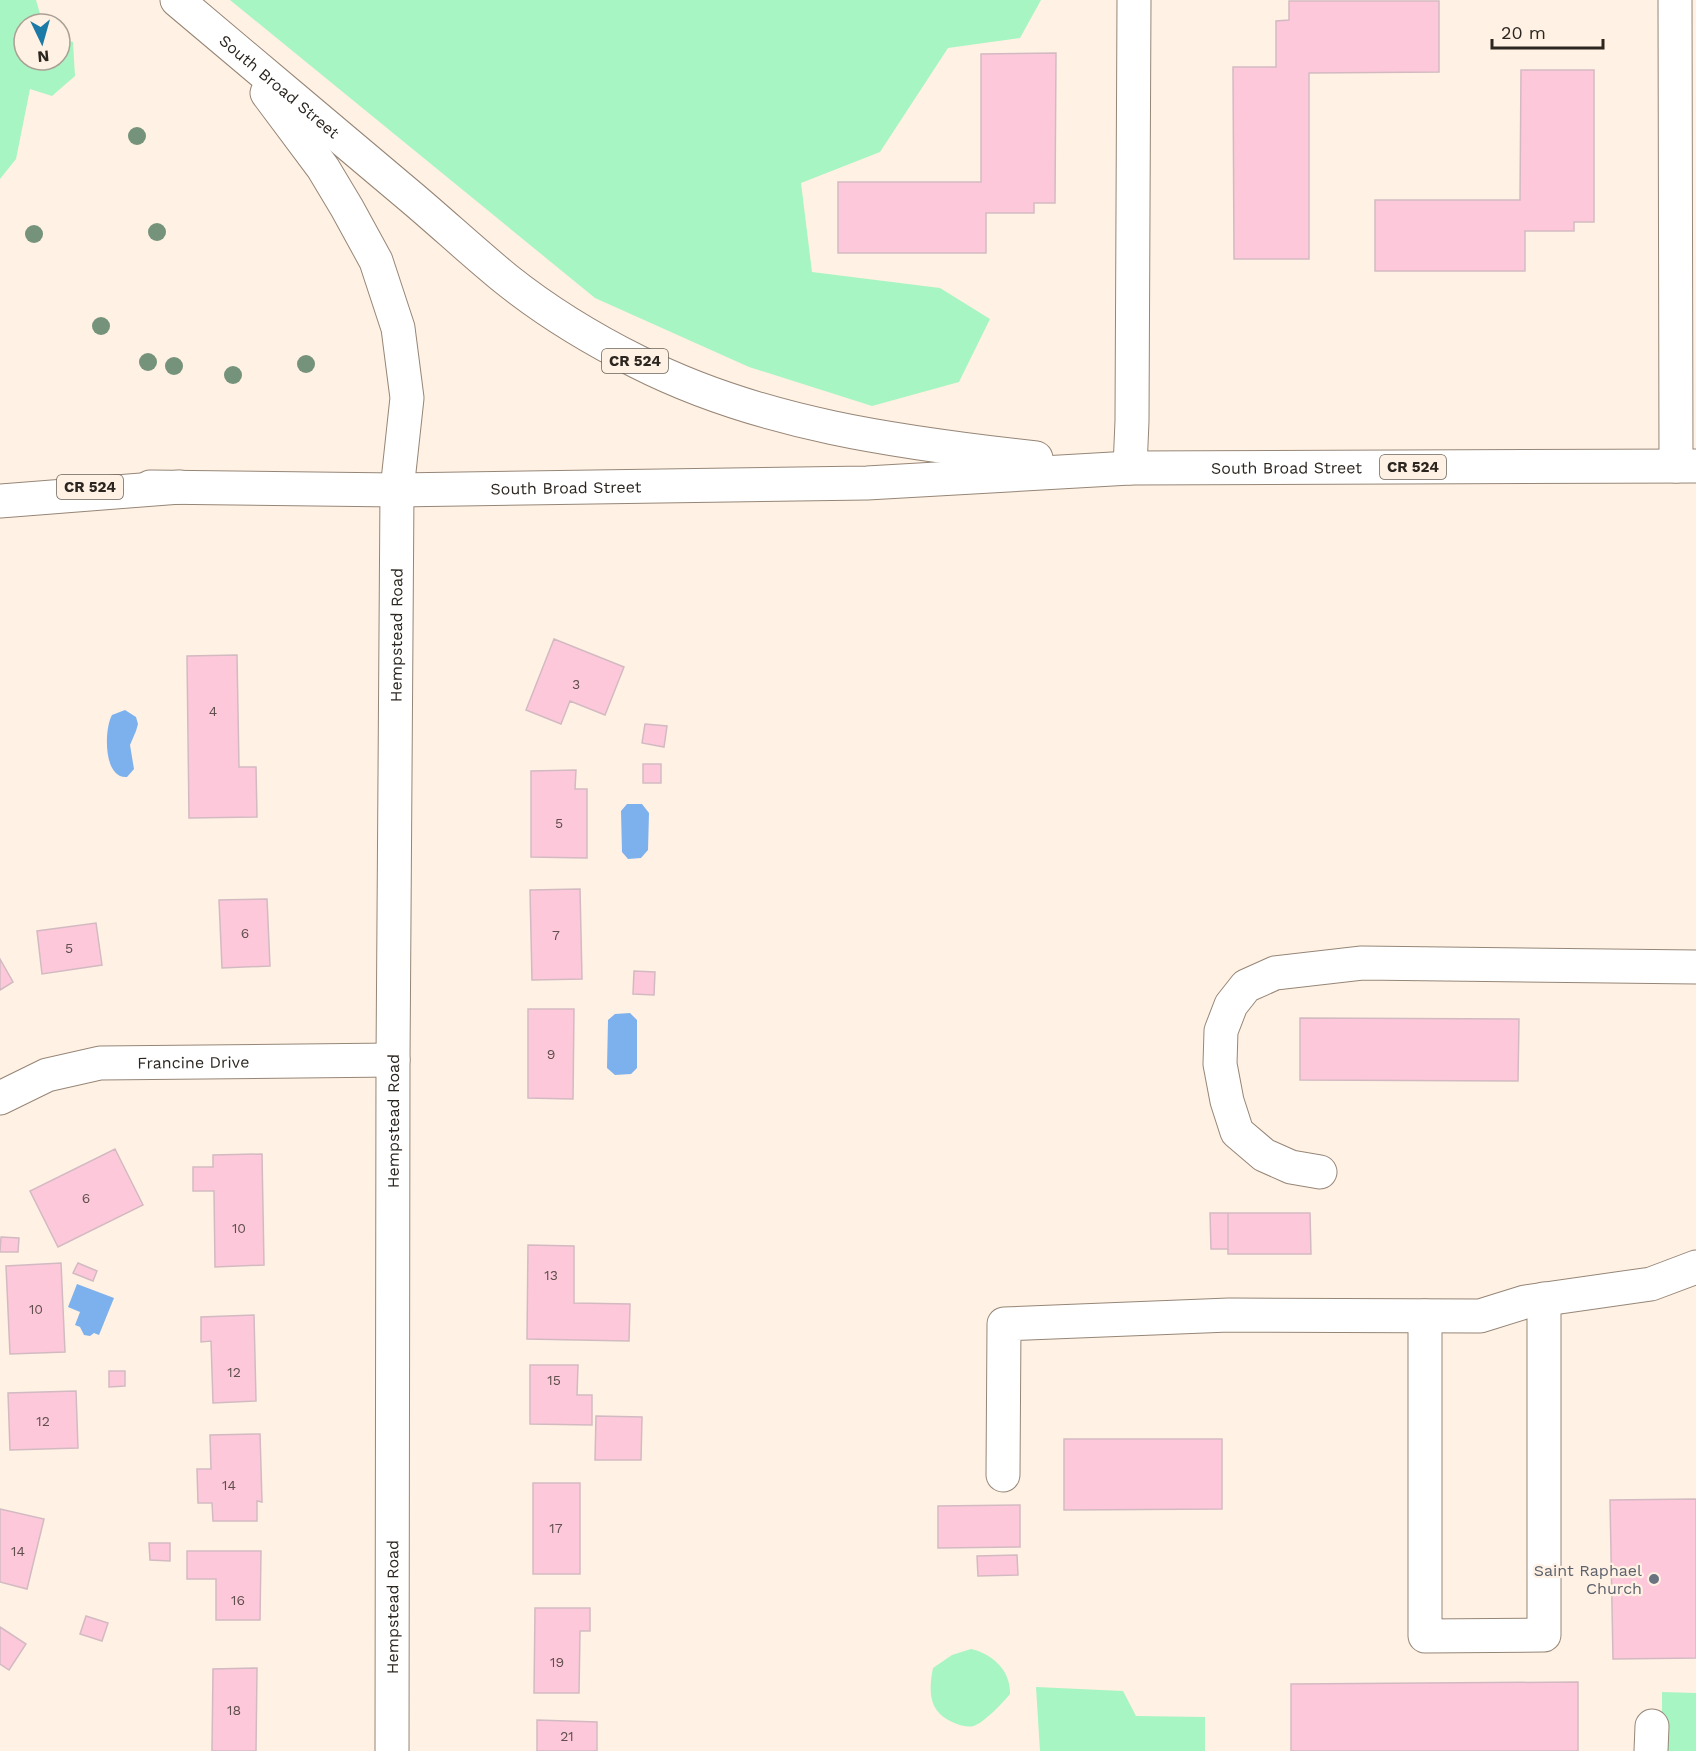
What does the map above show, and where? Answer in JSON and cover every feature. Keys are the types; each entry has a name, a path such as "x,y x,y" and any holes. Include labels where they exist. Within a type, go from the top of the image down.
{"main road":[{"name":"South Broad Street","path":"177,0 507,280 571,325 639,363 723,398 798,420 946,448 1130,468"},
{"path":"1130,468 1134,0"},
{"path":"1675,0 1686,466"},
{"name":"Hempstead Road","path":"234,48 323,168 376,261 398,328 407,398 397,490 392,1751"},
{"name":"South Broad Street","path":"0,487 397,490 867,483 1130,468 1686,466"},
{"path":"0,501 180,487"},
{"path":"1320,1172 1291,1167 1264,1155 1237,1132 1227,1101 1220,1064 1221,1031 1231,1005 1246,986 1275,973 1362,963 1696,967"},
{"name":"Francine Drive","path":"0,1098 47,1075 100,1063 393,1060"},
{"path":"1003,1475 1004,1324 1229,1315 1480,1316 1525,1302 1652,1284 1696,1267"},
{"path":"1425,1316 1425,1636 1545,1635 1544,1299"}],"green space":[{"path":"0,0 36,0 40,12 12,12 12,72 72,72 72,42 75,76 52,96 30,89 16,159 0,179"},
{"path":"230,0 1041,0 1020,38 948,48 880,152 801,183 812,272 940,288 990,319 959,382 872,406 749,367 595,298"},
{"path":"971,1649 987,1655 999,1665 1007,1678 1010,1694 984,1720 969,1727 957,1724 941,1715 933,1702 931,1686 933,1668 952,1655"},
{"path":"1036,1687 1123,1691 1136,1716 1205,1717 1205,1751 1040,1751"},
{"path":"1662,1692 1696,1693 1696,1751 1662,1751"}],"water":[{"path":"125,710 136,717 138,724 130,745 134,769 127,777 113,770 107,741 112,715"},
{"path":"627,804 642,804 649,813 648,850 641,858 628,859 622,852 621,811"},
{"path":"630,1013 637,1020 637,1068 631,1074 615,1075 607,1068 608,1020 615,1014"},
{"path":"77,1284 114,1298 99,1335 94,1333 90,1336 84,1335 80,1327 75,1325 80,1312 68,1307"}],"building":[{"path":"1289,1 1439,1 1439,72 1309,73 1309,259 1234,259 1233,67 1276,67 1276,21 1289,20"},
{"path":"1056,53 1055,203 1034,203 1034,213 986,213 986,253 838,253 838,182 981,182 981,54"},
{"path":"1521,70 1594,70 1594,222 1574,222 1574,231 1525,231 1525,271 1375,271 1375,200 1520,200"},
{"path":"554,639 624,667 605,715 570,701 561,724 526,710"},
{"path":"237,655 239,767 256,767 257,817 189,818 187,656"},
{"path":"645,724 667,726 664,747 642,743"},
{"path":"643,764 661,764 661,783 643,783"},
{"path":"576,770 575,789 587,789 587,858 531,857 531,771"},
{"path":"580,889 582,979 532,980 530,890"},
{"path":"267,899 270,966 222,968 219,900"},
{"path":"96,923 102,965 42,974 37,931"},
{"path":"0,959 13,982 0,990"},
{"path":"634,971 655,972 654,995 633,994"},
{"path":"528,1009 574,1009 573,1099 528,1098"},
{"path":"1300,1018 1519,1019 1518,1081 1300,1080"},
{"path":"115,1149 143,1205 58,1247 30,1191"},
{"path":"262,1154 264,1265 215,1267 214,1191 193,1191 193,1167 213,1167 213,1155"},
{"path":"1210,1213 1228,1213 1228,1249 1211,1249"},
{"path":"1228,1213 1310,1213 1311,1254 1228,1254"},
{"path":"1,1237 19,1238 18,1252 0,1252"},
{"path":"528,1245 574,1246 574,1303 630,1304 629,1341 527,1339"},
{"path":"61,1263 65,1352 10,1354 6,1266"},
{"path":"78,1263 97,1271 93,1281 73,1273"},
{"path":"254,1315 256,1401 213,1403 211,1341 201,1342 201,1317"},
{"path":"530,1365 578,1365 577,1395 592,1395 592,1425 530,1424"},
{"path":"109,1371 125,1371 125,1386 109,1387"},
{"path":"76,1391 78,1448 10,1450 8,1393"},
{"path":"596,1416 642,1417 641,1460 595,1460"},
{"path":"260,1434 262,1502 257,1501 257,1521 213,1521 212,1503 198,1503 197,1469 211,1469 210,1435"},
{"path":"1064,1439 1222,1439 1222,1509 1064,1510"},
{"path":"533,1483 580,1483 580,1574 533,1574"},
{"name":"Saint Raphael Church","path":"1696,1499 1696,1658 1613,1659 1610,1500"},
{"path":"1020,1505 1020,1547 938,1548 938,1506"},
{"path":"0,1509 44,1519 27,1589 0,1582"},
{"path":"149,1543 170,1543 170,1561 150,1560"},
{"path":"187,1551 261,1551 260,1620 216,1620 216,1579 187,1579"},
{"path":"1017,1555 1018,1575 978,1576 977,1556"},
{"path":"535,1608 590,1608 590,1631 580,1631 579,1693 534,1693"},
{"path":"86,1616 108,1623 102,1641 80,1634"},
{"path":"0,1627 26,1644 9,1670 0,1664"},
{"path":"257,1668 256,1751 212,1751 213,1669"},
{"path":"1578,1682 1578,1751 1291,1751 1291,1684"},
{"path":"537,1720 597,1722 597,1751 537,1751"}],"place":[{"name":"Saint Raphael Church","path":"1654,1579"}]}
